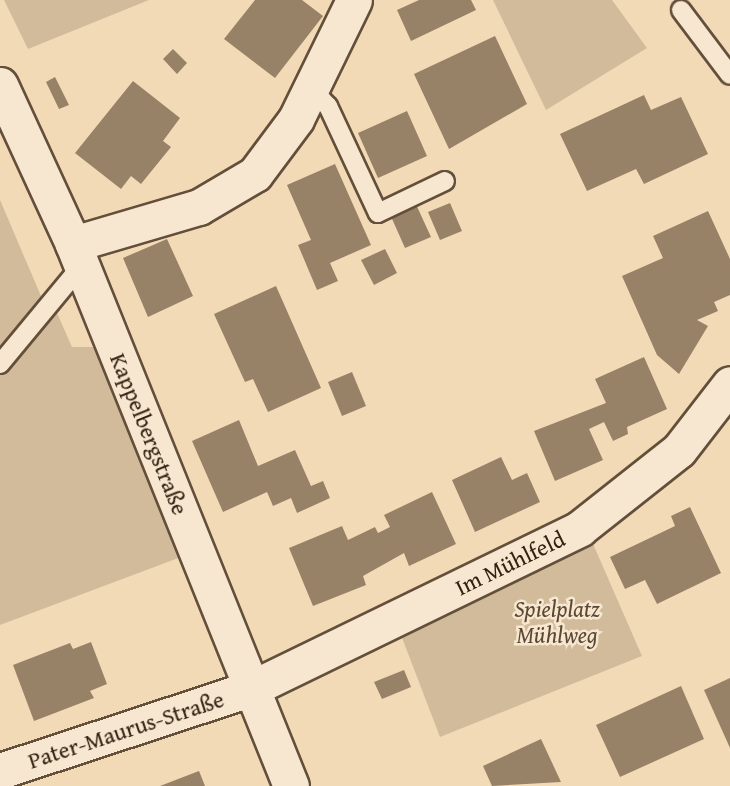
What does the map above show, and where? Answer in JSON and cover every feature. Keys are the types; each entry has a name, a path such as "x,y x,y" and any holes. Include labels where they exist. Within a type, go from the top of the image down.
{"street":[{"path":"77,255 200,207 255,174 311,88 355,0"},
{"name":"Kappelbergstraße","path":"0,85 9,130 77,255 291,786"},
{"name":"Im Mühlfeld","path":"252,688 579,529 679,450 730,384"},
{"name":"Pater-Maurus-Straße","path":"0,771 252,688"}],"lane":[{"path":"681,10 730,75"},
{"path":"311,88 328,106 378,213 445,181"},
{"path":"0,364 77,255"}],"green space":[{"path":"4,0 149,0 28,49"},
{"path":"493,0 612,0 647,48 546,110"},
{"path":"0,200 44,303 0,355"},
{"path":"54,306 72,347 109,347 189,554 0,625 0,372"},
{"name":"Spielplatz Mühlweg","path":"590,537 642,656 440,737 399,630"}],"building":[{"path":"255,0 302,0 323,16 275,78 224,39"},
{"path":"419,0 471,0 476,10 411,41 397,10"},
{"path":"495,36 527,104 449,149 414,74"},
{"path":"173,49 187,63 177,74 163,59"},
{"path":"55,77 69,105 59,109 46,82"},
{"path":"133,81 180,118 163,141 171,147 141,184 131,176 121,189 75,153"},
{"path":"644,95 651,110 681,97 708,154 644,184 636,169 587,191 560,134"},
{"path":"407,111 427,156 378,178 358,133"},
{"path":"335,164 371,245 330,263 338,281 317,290 298,245 311,240 287,185"},
{"path":"414,200 431,237 405,248 389,212"},
{"path":"450,203 462,231 440,240 428,212"},
{"path":"708,211 730,259 730,295 714,302 718,311 697,320 708,326 679,374 657,355 622,276 663,258 653,236"},
{"path":"167,239 193,296 148,317 123,258"},
{"path":"385,249 397,273 374,285 361,260"},
{"path":"276,286 321,388 268,412 253,379 245,382 214,314"},
{"path":"644,357 667,409 627,427 628,434 613,441 604,422 589,429 603,460 555,481 534,431 606,403 595,379"},
{"path":"352,372 366,406 342,416 328,382"},
{"path":"239,420 258,466 295,450 311,486 323,481 330,498 297,513 291,498 273,506 267,492 223,512 192,441"},
{"path":"501,457 512,480 527,473 540,502 475,532 452,480"},
{"path":"432,492 456,544 409,566 404,553 363,576 366,585 313,606 289,548 342,526 348,540 375,527 378,533 390,527 384,515"},
{"path":"690,507 721,573 657,604 645,580 625,589 610,557 675,526 671,516"},
{"path":"91,642 107,684 90,691 94,698 34,721 13,665 70,643 73,649"},
{"path":"404,670 411,687 382,699 374,682"},
{"path":"730,678 730,748 704,690"},
{"path":"681,686 704,739 620,777 596,725"},
{"path":"541,739 561,782 492,786 483,766"},
{"path":"199,771 205,786 160,786"}]}
